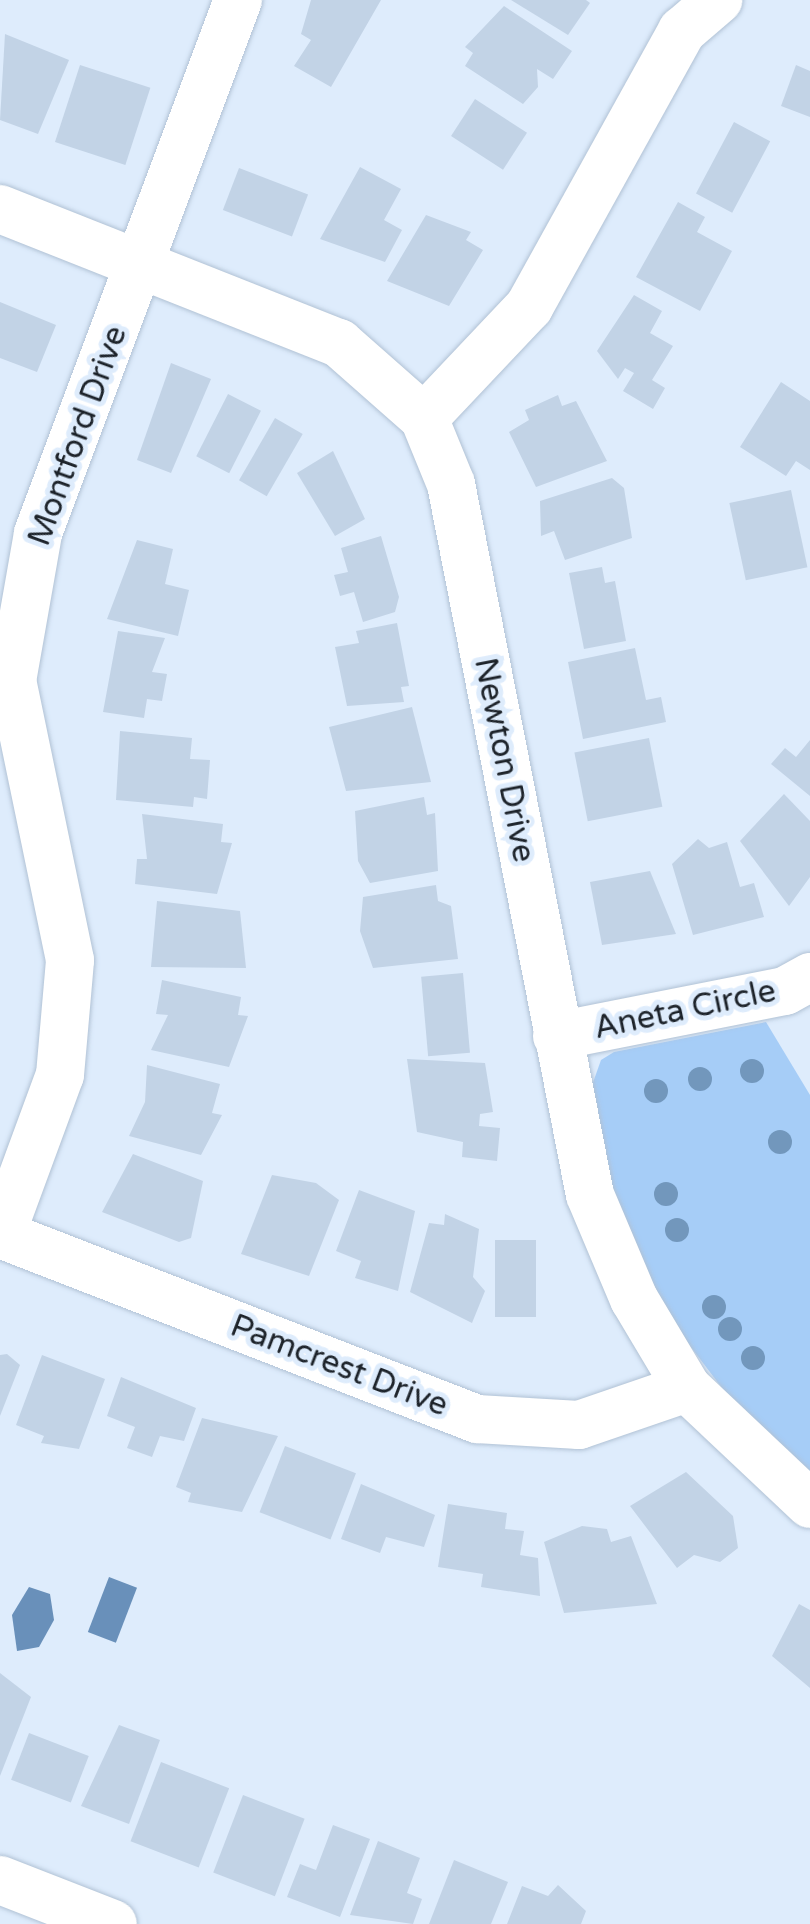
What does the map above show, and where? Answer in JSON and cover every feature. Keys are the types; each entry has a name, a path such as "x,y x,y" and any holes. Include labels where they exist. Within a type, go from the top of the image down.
{"street":[{"name":"Montford Drive","path":"0,1234 60,1075 70,960 6,680 38,532 142,265 238,0"},
{"path":"424,418 530,306 682,31 718,0"},
{"name":"Newton Drive","path":"0,210 339,343 424,418 450,484 590,1195 634,1300 687,1388 810,1504"},
{"name":"Aneta Circle","path":"557,1036 786,991 810,978"},
{"name":"Pamcrest Drive","path":"0,1234 477,1419 579,1425 687,1388"},
{"path":"0,1880 114,1924"}],"shaded area":[{"path":"766,1022 810,1095 810,1473 741,1413 662,1309 615,1199 590,1091 601,1060 614,1052"},
{"path":"109,1577 137,1588 116,1643 88,1632"},
{"path":"29,1587 50,1594 54,1620 39,1647 17,1651 12,1615"}],"building":[{"path":"311,0 381,0 331,87 294,66 311,40 301,34"},
{"path":"511,0 586,0 590,3 568,35"},
{"path":"504,6 572,51 553,79 537,69 538,87 523,104 465,66 473,53 465,47"},
{"path":"5,34 69,60 38,134 0,120"},
{"path":"80,65 150,88 125,165 55,142"},
{"path":"796,65 810,71 810,117 781,106"},
{"path":"475,99 527,133 503,170 451,136"},
{"path":"734,122 770,141 732,213 696,194"},
{"path":"360,167 401,189 384,220 402,230 385,262 320,239"},
{"path":"239,168 308,195 292,237 223,210"},
{"path":"678,202 705,217 697,232 732,251 700,311 636,277"},
{"path":"426,215 471,232 466,240 483,250 449,306 387,281"},
{"path":"634,295 662,311 650,333 673,346 652,380 665,388 653,409 623,391 634,373 625,368 618,379 597,351"},
{"path":"0,302 56,325 37,372 0,358"},
{"path":"171,363 211,379 171,473 137,460"},
{"path":"781,382 810,401 810,470 796,461 786,476 740,447"},
{"path":"228,394 261,411 229,473 196,456"},
{"path":"558,395 562,406 576,401 607,461 536,487 509,432 529,420 525,410"},
{"path":"275,418 303,434 267,496 239,480"},
{"path":"333,451 365,519 335,536 297,473"},
{"path":"612,478 624,488 632,538 565,560 554,531 541,536 540,501"},
{"path":"791,490 807,567 746,580 729,503"},
{"path":"381,536 399,597 395,612 363,622 354,592 340,596 334,575 348,572 341,548"},
{"path":"137,540 173,549 165,584 189,590 178,636 107,619"},
{"path":"602,567 605,583 615,581 626,641 584,649 569,573"},
{"path":"397,623 409,686 401,687 404,702 347,706 335,647 359,643 356,631"},
{"path":"118,631 165,638 152,672 167,674 162,701 147,699 144,718 103,712"},
{"path":"635,648 646,700 661,697 666,722 583,739 568,662"},
{"path":"412,707 431,782 346,791 329,727"},
{"path":"120,731 192,738 190,759 210,760 207,799 194,797 193,807 116,800"},
{"path":"649,738 662,807 588,821 574,753"},
{"path":"810,740 810,796 771,764 785,748 796,757"},
{"path":"784,794 810,821 810,877 789,906 740,841"},
{"path":"424,797 427,815 435,813 438,871 370,883 358,861 355,811"},
{"path":"142,814 223,824 221,842 232,843 217,894 135,884 137,859 147,859"},
{"path":"698,839 709,848 727,842 740,887 754,883 764,917 693,935 672,864"},
{"path":"650,871 676,934 602,945 590,882"},
{"path":"436,885 438,901 451,906 458,959 373,968 360,931 363,897"},
{"path":"157,901 240,911 246,968 151,967"},
{"path":"463,973 470,1053 428,1056 421,977"},
{"path":"162,980 241,997 238,1015 248,1016 229,1067 151,1050 168,1015 156,1014"},
{"path":"407,1059 485,1063 493,1112 480,1114 479,1126 500,1128 497,1161 462,1157 463,1142 417,1132"},
{"path":"147,1065 220,1084 212,1113 222,1115 201,1155 129,1136 145,1102"},
{"path":"133,1154 203,1181 191,1238 179,1242 102,1212"},
{"path":"272,1175 316,1183 339,1200 309,1276 241,1254"},
{"path":"359,1190 415,1211 398,1291 355,1278 361,1261 336,1251"},
{"path":"445,1214 479,1229 473,1277 485,1291 472,1323 410,1292 429,1223 444,1225"},
{"path":"495,1240 536,1240 536,1317 495,1317"},
{"path":"7,1354 20,1365 0,1416 0,1355"},
{"path":"42,1355 105,1379 79,1449 41,1443 44,1436 16,1425"},
{"path":"121,1377 196,1408 184,1441 160,1436 152,1457 127,1448 135,1427 107,1416"},
{"path":"202,1418 278,1436 242,1512 188,1502 191,1493 176,1487"},
{"path":"285,1446 356,1473 331,1540 260,1512"},
{"path":"686,1472 733,1516 738,1548 720,1562 694,1555 677,1568 630,1506"},
{"path":"361,1484 435,1515 424,1547 386,1537 380,1553 341,1539"},
{"path":"448,1504 507,1513 505,1529 524,1531 520,1555 538,1558 540,1596 481,1587 483,1574 438,1567"},
{"path":"582,1526 607,1529 611,1542 631,1536 657,1604 564,1613 544,1542"},
{"path":"799,1604 810,1610 810,1688 772,1656"},
{"path":"0,1673 31,1697 0,1776"},
{"path":"119,1725 160,1740 129,1824 81,1806"},
{"path":"29,1733 89,1756 71,1803 11,1780"},
{"path":"161,1762 229,1788 199,1868 131,1841"},
{"path":"243,1795 305,1819 275,1896 213,1872"},
{"path":"333,1825 370,1839 340,1917 287,1897 300,1864 316,1870"},
{"path":"378,1841 420,1858 407,1893 422,1899 413,1924 350,1915"},
{"path":"454,1860 508,1882 491,1924 429,1924"},
{"path":"558,1885 586,1911 581,1924 507,1924 522,1886 548,1896"}]}
